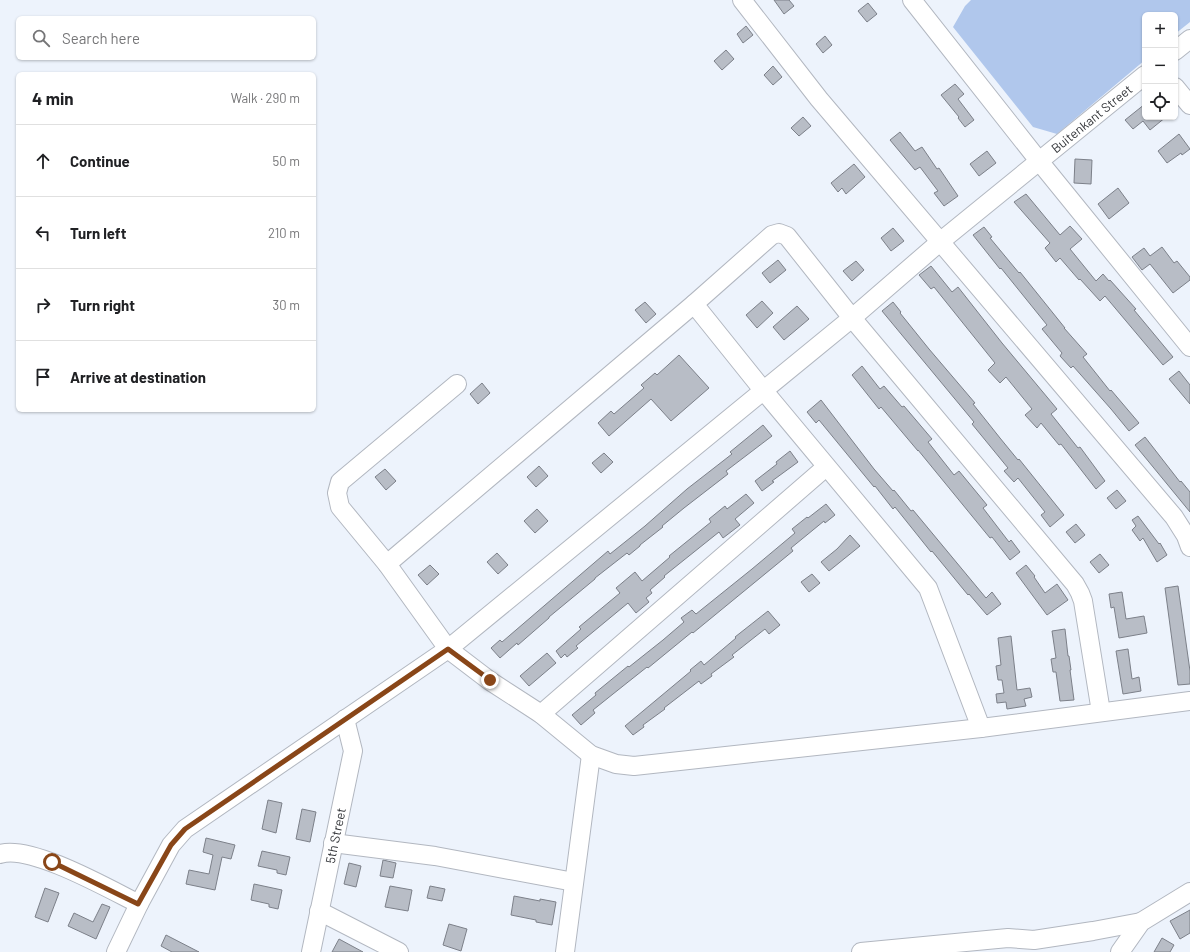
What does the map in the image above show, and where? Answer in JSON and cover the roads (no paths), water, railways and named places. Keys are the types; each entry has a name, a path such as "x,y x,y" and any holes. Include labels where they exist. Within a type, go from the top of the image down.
{"street":[{"path":"742,0 819,99 1174,517 1186,536 1190,547"},
{"path":"912,0 1039,162 1190,346"},
{"path":"1178,49 1190,39"},
{"name":"Buitenkant Street","path":"116,952 138,904 171,845 185,829 345,718 448,649 852,318 941,241 1142,77"},
{"path":"1178,91 1190,105"},
{"path":"387,564 772,236 779,233 787,236 852,318 1075,584 1083,601 1101,712"},
{"path":"694,304 826,467 928,588 980,728"},
{"path":"457,384 340,482 337,493 340,507 387,564 448,649 490,680 541,714 591,755 616,764 634,766 980,728 1190,701"},
{"path":"541,714 826,467"},
{"name":"5th Street","path":"311,952 353,751 345,718"},
{"path":"565,952 591,755"},
{"path":"333,843 435,856 574,882"},
{"path":"0,854 24,854 52,862 138,904"},
{"path":"861,952 1008,938 1034,940 1093,931 1141,922 1190,892"},
{"path":"319,911 399,952"},
{"path":"1120,952 1141,922"},
{"path":"1034,940 1050,952"}]}
